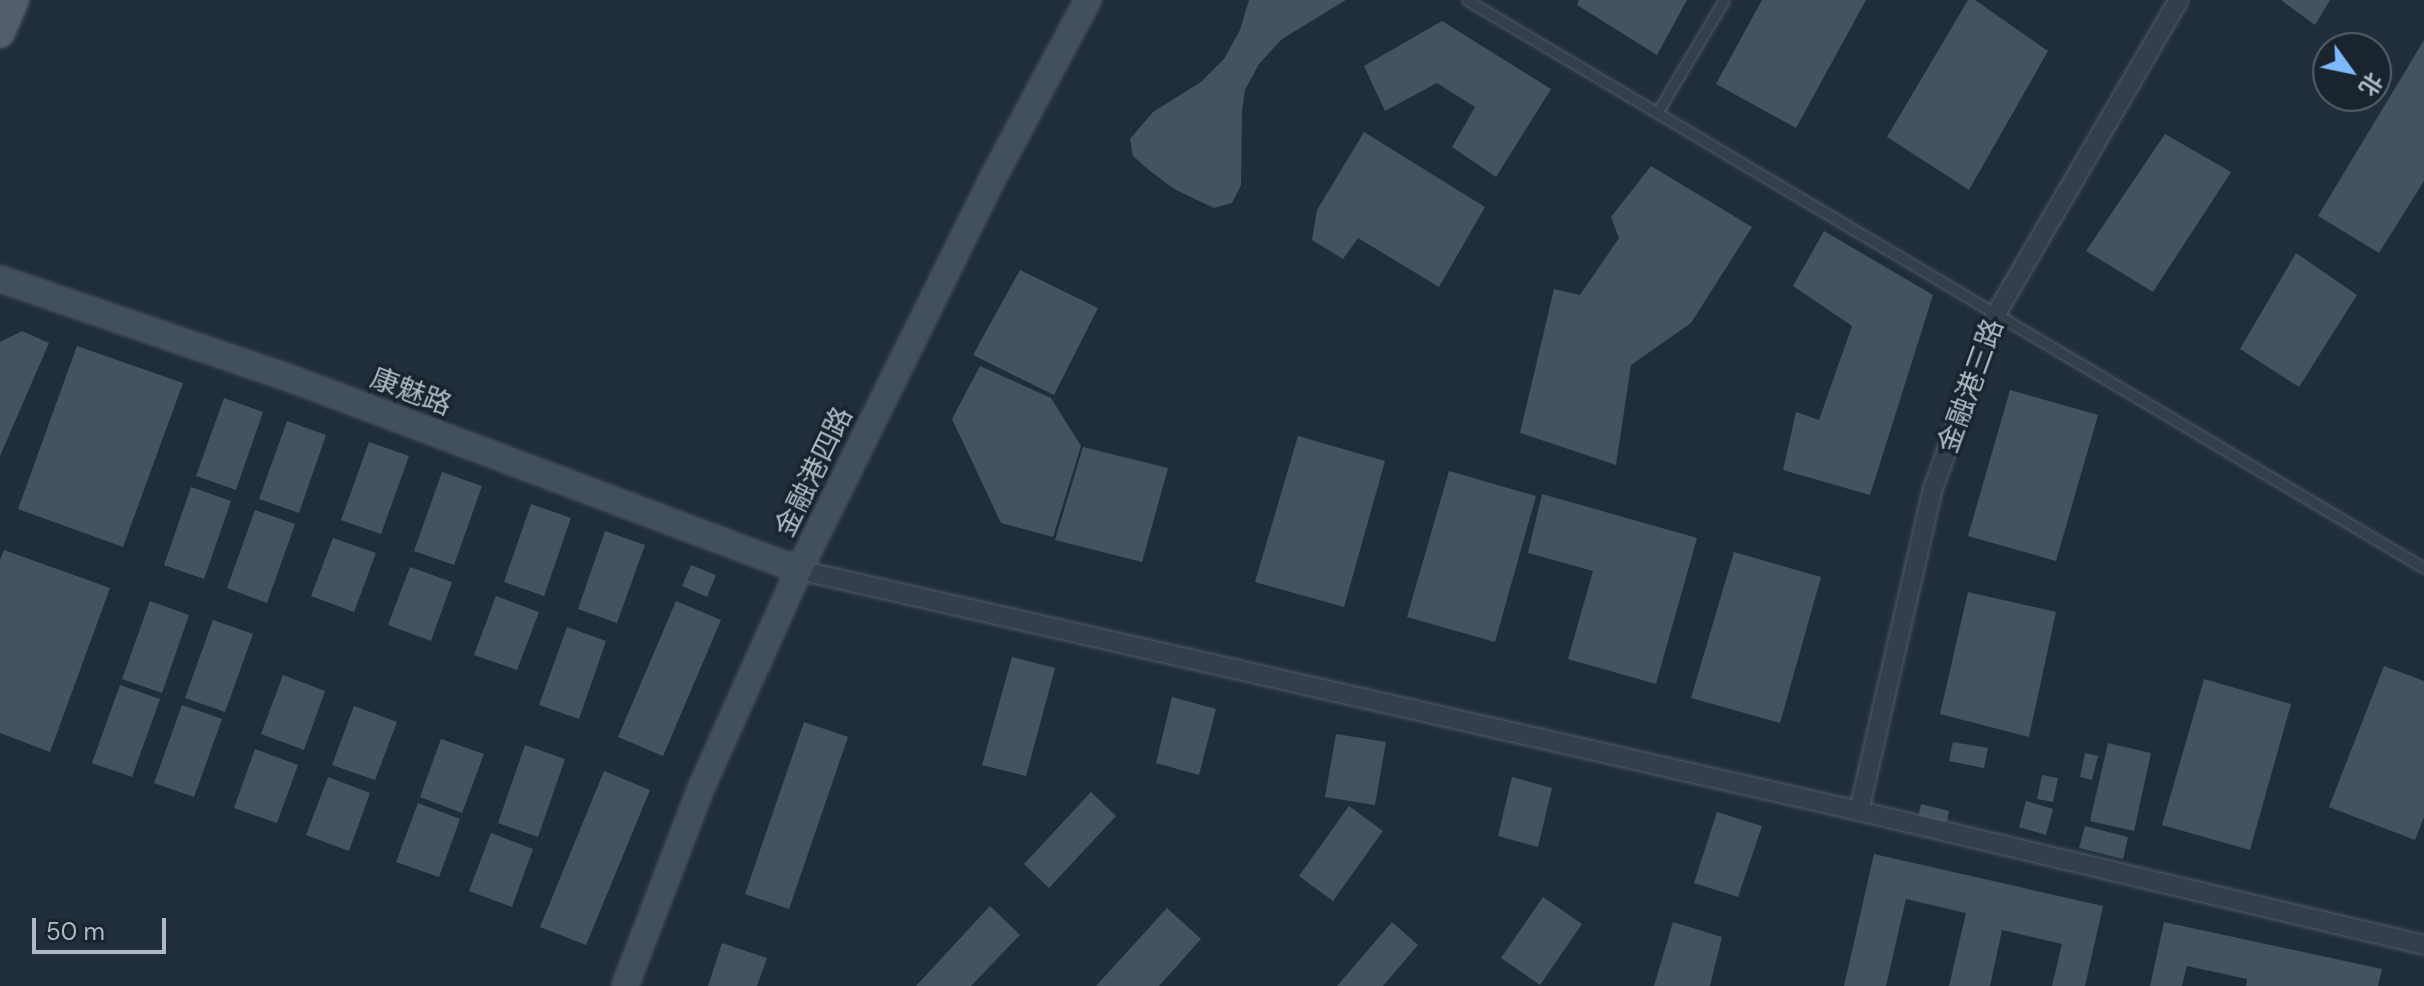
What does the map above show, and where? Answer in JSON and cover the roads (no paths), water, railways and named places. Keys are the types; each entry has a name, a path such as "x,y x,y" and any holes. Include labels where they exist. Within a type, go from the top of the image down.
{"main road":[{"path":"0,33 14,0"}],"street":[{"name":"金融港四路","path":"625,986 701,788 799,570 996,172 1088,0"},
{"name":"金融港三路","path":"1859,811 1933,489 1996,314 2179,0"},
{"name":"康魅路","path":"0,279 284,376 799,570"},
{"path":"799,570 1859,811 2424,945"}],"lane":[{"path":"1467,0 2424,568"},
{"path":"1657,113 1724,0"}]}
